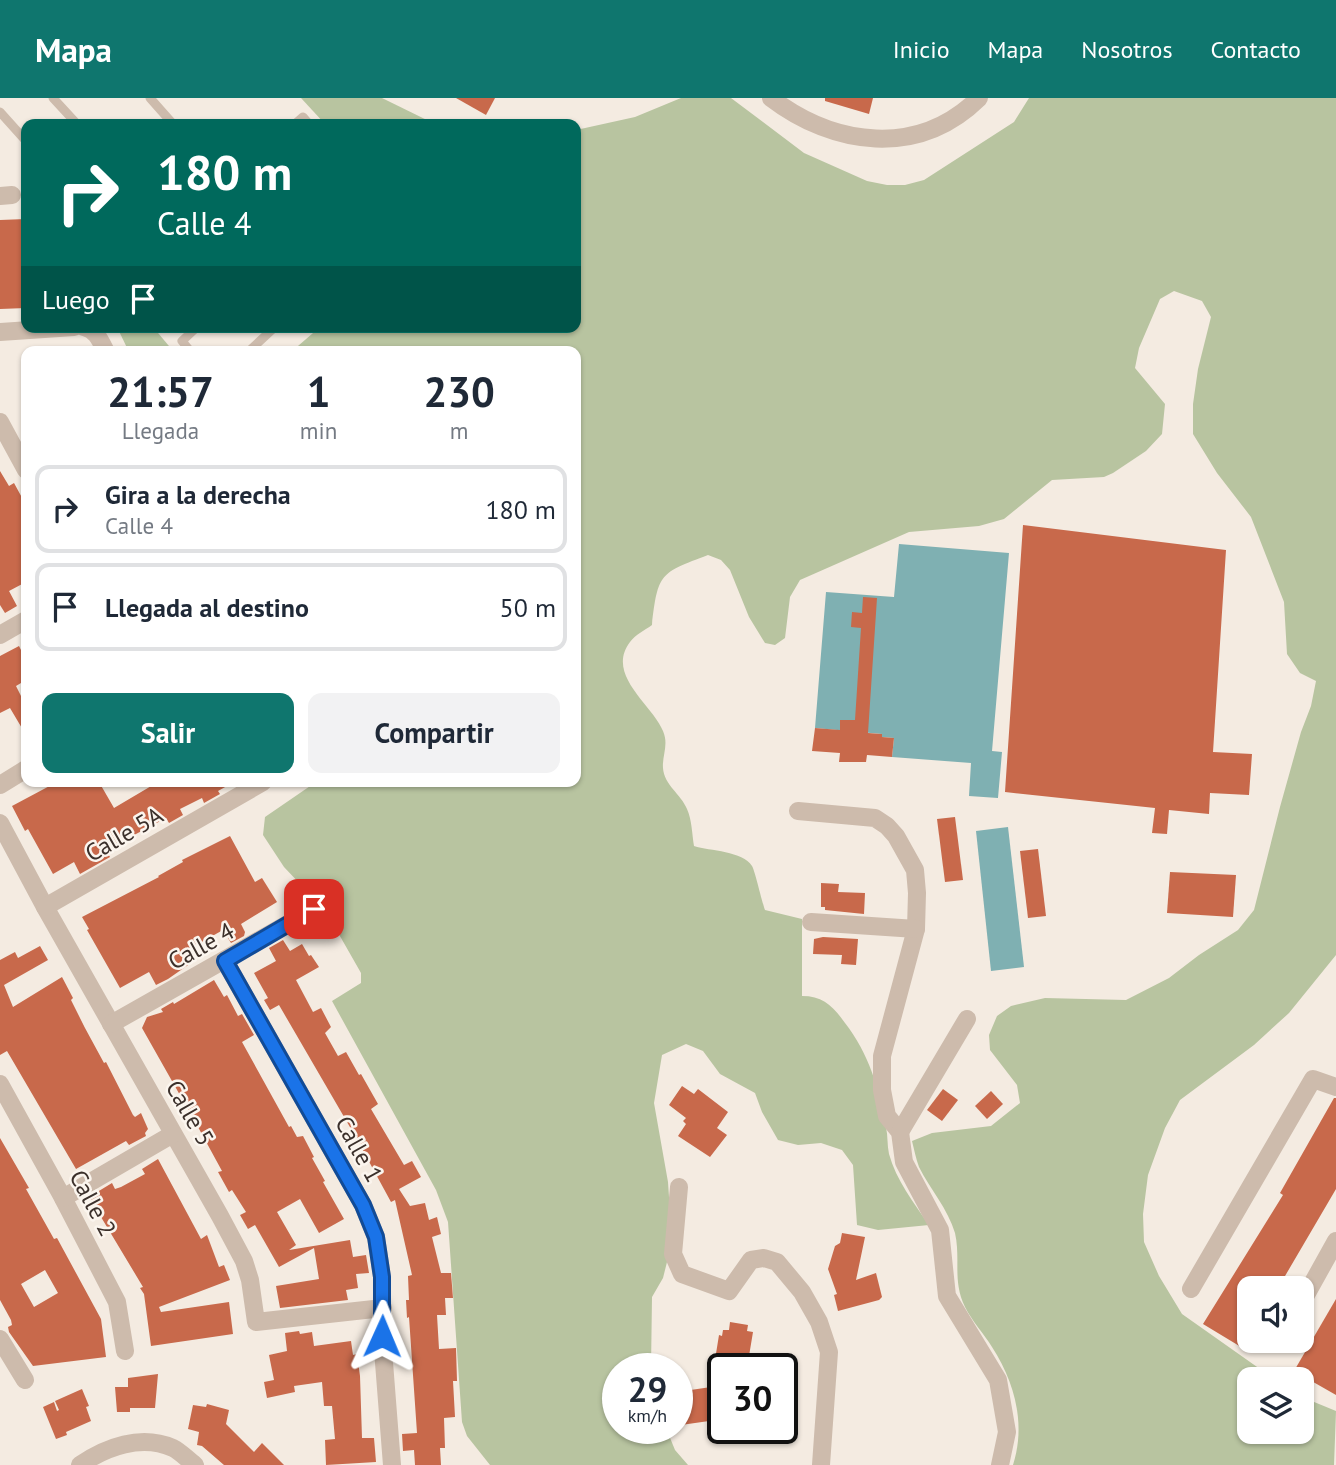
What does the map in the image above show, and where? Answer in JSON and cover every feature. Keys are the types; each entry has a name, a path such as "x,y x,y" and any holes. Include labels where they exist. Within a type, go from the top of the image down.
{"street":[{"path":"771,98 811,124 879,140 911,135 938,126 958,115 979,98"},
{"path":"0,332 21,331"},
{"path":"0,422 21,461"},
{"path":"0,635 21,623"},
{"path":"0,785 21,772"},
{"name":"Calle 5A","path":"45,907 254,787"},
{"path":"798,811 875,818 896,836 915,870 916,929 882,1056 882,1090 887,1116 900,1132 904,1162 940,1230 947,1296 998,1381 1007,1432 1000,1465"},
{"name":"Calle 5","path":"0,823 244,1261 250,1280 256,1322 383,1308"},
{"name":"Calle 4","path":"111,1024 314,909"},
{"path":"811,922 916,929"},
{"name":"Calle 1","path":"225,961 363,1205 376,1237 382,1277 382,1336 392,1465"},
{"path":"900,1132 967,1018"},
{"path":"1191,1289 1313,1079 1336,1087"},
{"name":"Calle 2","path":"0,1085 117,1302 125,1350"},
{"path":"63,1198 173,1134"},
{"path":"679,1187 673,1254 682,1274 729,1290 751,1260 764,1258 777,1262 802,1292 819,1322 829,1352 821,1465"},
{"path":"1314,1280 1336,1241"},
{"path":"0,1339 25,1380"},
{"path":"80,1465 117,1445 135,1443 173,1448 195,1465"}],"lane":[{"path":"53,98 72,119"},
{"path":"150,98 169,119"},
{"path":"0,112 21,135"},
{"path":"186,346 182,341 191,333"},
{"path":"254,346 269,333"}],"green space":[{"path":"301,98 382,98 425,119 320,119"},
{"path":"681,98 731,98 804,153 867,181 905,185 924,180 1014,122 1029,98 1336,98 1336,955 1289,1013 1254,1045 1180,1100 1165,1128 1148,1175 1143,1214 1144,1242 1159,1276 1182,1314 1257,1367 1237,1367 1237,1444 1314,1444 1314,1402 1336,1411 1334,1465 1013,1465 1017,1450 1018,1419 1012,1389 1000,1361 965,1307 959,1288 955,1233 919,1167 912,1141 932,1133 991,1126 1020,1103 1017,1085 990,1050 989,1035 997,1016 1011,1006 1045,998 1126,1000 1169,978 1238,930 1254,910 1316,681 1300,673 1287,654 1284,602 1251,517 1217,473 1193,434 1193,404 1198,369 1211,317 1202,301 1174,291 1160,299 1139,348 1135,368 1165,404 1162,434 1146,451 1113,473 1104,477 1052,480 1004,519 979,526 909,532 800,580 790,597 785,638 775,645 765,643 749,617 730,570 721,560 708,555 680,566 664,577 657,595 652,625 630,642 624,654 623,666 633,689 663,731 664,774 687,809 694,846 734,854 748,861 752,866 765,910 802,919 802,996 822,1000 832,1007 861,1047 880,1099 892,1164 929,1225 878,1230 857,1225 853,1165 842,1150 821,1143 798,1145 778,1140 755,1093 720,1074 703,1051 686,1044 662,1055 654,1103 668,1182 672,1242 663,1278 652,1297 651,1353 602,1353 602,1444 673,1444 688,1465 490,1465 467,1436 462,1422 448,1222 436,1190 332,1001 361,983 361,973 316,894 302,886 284,867 263,835 265,817 309,787 581,787 581,346 298,346 313,333 581,333 581,129 635,117"},
{"path":"120,333 158,333 169,346 126,346"}],"water":[{"path":"899,544 1009,553 992,751 1002,752 998,798 969,796 971,763 892,757 894,738 882,737 882,734 815,728 826,592 894,597"},
{"path":"1008,827 1024,967 991,971 976,831"}],"building":[{"path":"456,98 495,98 486,115"},
{"path":"825,98 873,98 869,114 825,101"},
{"path":"21,219 21,308 0,309 0,220"},
{"path":"0,471 9,486 14,483 21,496 21,585 9,591 17,606 5,613 0,605"},
{"path":"1023,525 1226,550 1213,752 1252,754 1249,795 1210,793 1209,814 1169,810 1167,834 1152,833 1155,808 1005,792"},
{"path":"863,597 877,598 868,733 894,738 892,757 867,755 866,762 839,762 840,753 812,751 815,728 840,730 840,720 855,720 861,628 851,627 852,612 862,613"},
{"path":"19,646 21,650 21,683 16,686 21,696 21,727 10,708 0,713 0,656"},
{"path":"48,787 102,787 114,808 150,787 225,787 218,791 220,794 204,803 202,798 180,809 183,815 169,823 166,818 106,850 110,857 80,874 74,862 53,874 12,806"},
{"path":"955,817 963,880 945,882 937,819"},
{"path":"230,836 255,882 262,878 277,902 241,924 244,936 231,943 223,930 184,952 191,963 168,979 156,985 149,972 120,988 82,917"},
{"path":"1038,849 1046,916 1028,918 1020,851"},
{"path":"1170,872 1236,875 1233,917 1167,913"},
{"path":"821,883 839,884 838,892 865,893 864,914 825,910 825,907 821,907"},
{"path":"814,939 858,939 856,965 841,964 842,955 813,954"},
{"path":"283,940 290,951 302,944 319,967 296,980 313,1012 321,1008 331,1027 325,1033 338,1056 346,1052 359,1075 361,1074 378,1104 371,1109 404,1165 412,1161 421,1177 399,1189 410,1206 425,1203 429,1220 437,1217 441,1234 432,1237 441,1273 451,1273 453,1298 445,1298 446,1315 437,1315 439,1349 456,1348 457,1381 453,1381 455,1417 444,1418 445,1448 440,1448 441,1465 415,1465 414,1450 403,1451 402,1434 417,1433 406,1300 409,1300 408,1276 412,1275 395,1200 391,1202 279,1005 270,1010 264,1000 268,998 254,973 276,961 269,948"},
{"path":"40,946 48,960 4,985 13,1007 62,977 85,1028 133,1115 135,1117 141,1113 148,1129 146,1136 129,1145 126,1141 76,1169 7,1051 0,1055 0,960 15,952 18,958"},
{"path":"214,980 224,997 227,995 238,1016 242,1014 254,1035 242,1042 289,1127 291,1126 297,1137 303,1136 325,1181 323,1182 344,1219 319,1233 300,1199 277,1212 296,1245 289,1250 350,1240 353,1257 366,1255 369,1273 356,1274 358,1288 346,1290 348,1300 280,1308 276,1286 319,1279 314,1248 279,1267 255,1225 248,1229 240,1215 246,1212 232,1190 229,1192 218,1172 222,1171 142,1028 147,1017 163,1012 161,1009"},
{"path":"682,1086 694,1094 698,1089 728,1112 717,1128 727,1135 710,1157 678,1136 686,1124 683,1121 686,1118 669,1105"},
{"path":"943,1089 958,1100 942,1121 927,1110"},
{"path":"991,1091 1003,1104 987,1119 975,1106"},
{"path":"1336,1098 1336,1189 1285,1276 1237,1276 1237,1345 1203,1324 1283,1195 1280,1193"},
{"path":"0,1138 29,1188 26,1189 54,1239 57,1238 101,1319 106,1357 33,1366 9,1332 11,1320 0,1300","holes":["45,1270 58,1293 34,1307 21,1284"]},
{"path":"158,1159 201,1239 207,1235 219,1267 224,1265 230,1280 159,1307 161,1312 229,1302 233,1334 151,1346 144,1294 140,1288 143,1287 89,1197 112,1183 115,1189 145,1174 142,1169"},
{"path":"842,1233 865,1237 856,1280 876,1273 882,1297 838,1311 834,1295 837,1294 828,1269"},
{"path":"1336,1299 1336,1395 1314,1382 1314,1367 1296,1367 1304,1353 1314,1353 1314,1337"},
{"path":"730,1322 748,1325 747,1331 753,1332 750,1353 716,1353 719,1335 722,1336 723,1330 729,1330"},
{"path":"299,1331 300,1334 312,1332 314,1346 351,1341 353,1355 357,1354 360,1376 362,1438 374,1438 376,1462 326,1465 325,1440 335,1439 332,1406 324,1406 322,1382 294,1386 295,1392 267,1398 264,1382 274,1380 269,1355 287,1351 285,1333"},
{"path":"158,1374 155,1408 130,1408 130,1412 117,1412 115,1387 128,1387 128,1378"},
{"path":"707,1388 707,1421 693,1423 693,1390"},
{"path":"82,1389 89,1406 86,1407 91,1421 56,1439 43,1407 54,1402 57,1411 59,1410 55,1401"},
{"path":"207,1404 229,1410 226,1424 254,1452 262,1443 284,1465 224,1465 202,1446 197,1445 199,1432 188,1429 193,1405 206,1407"}],"route":[{"path":"314,909 225,961 363,1205 376,1237 382,1277 382,1336"}]}
